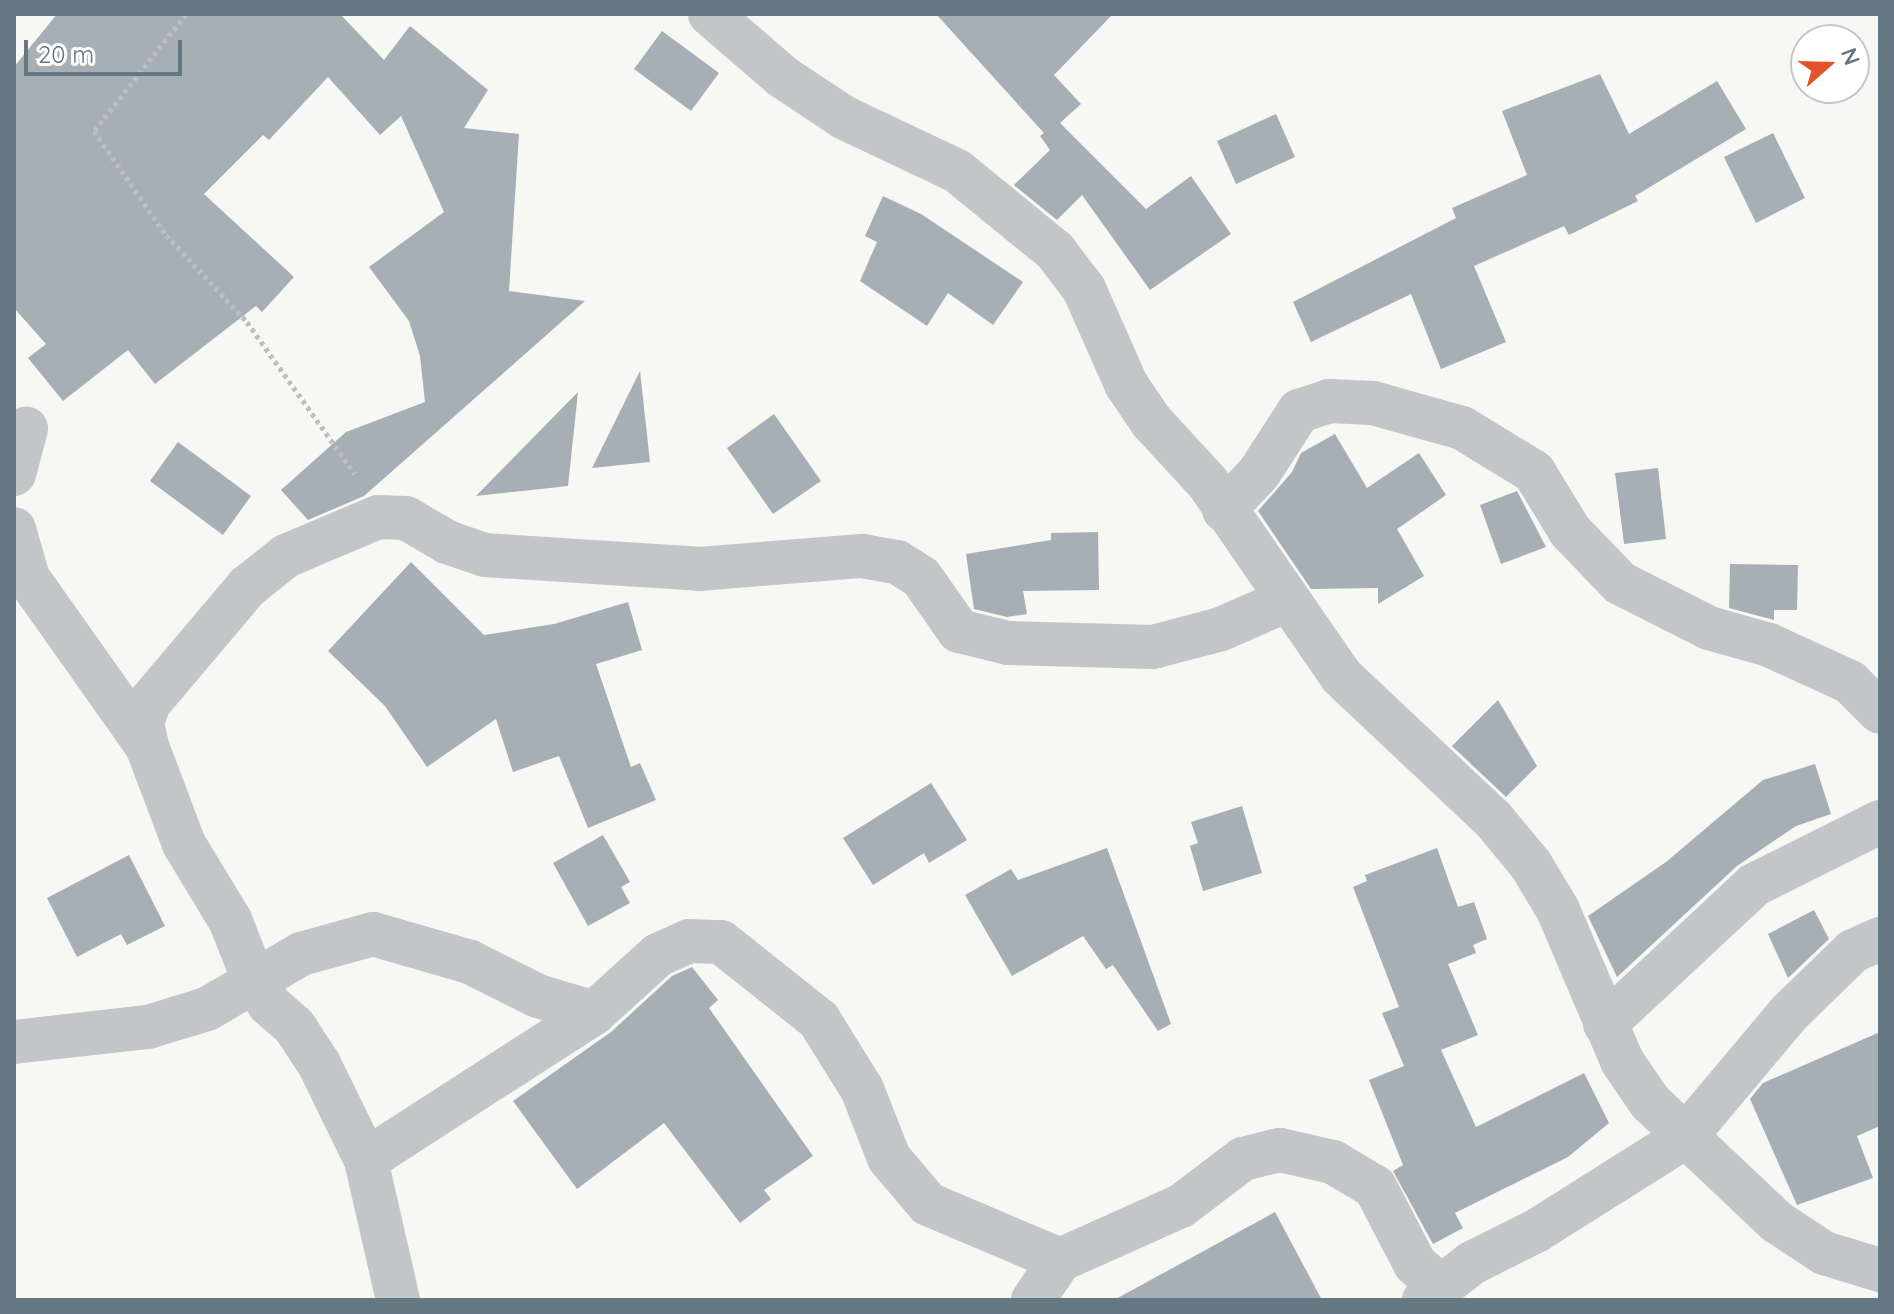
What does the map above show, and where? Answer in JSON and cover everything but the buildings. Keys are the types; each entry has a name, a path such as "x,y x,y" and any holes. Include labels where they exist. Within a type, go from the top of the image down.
{"street":[{"path":"710,14 783,77 845,118 957,171 1055,251 1084,289 1126,384 1151,421 1208,483 1341,676 1493,819 1531,865 1558,910 1622,1061 1650,1102 1777,1222 1824,1253 1880,1270"},
{"path":"1224,510 1259,473 1299,411 1329,401 1373,403 1462,428 1534,472 1570,531 1620,583 1709,628 1769,645 1850,682 1880,712"},
{"path":"14,474 26,429"},
{"path":"398,1300 366,1160 311,1051 255,983 230,920 184,844 147,746 142,723 149,703 247,587 286,556 378,517 406,518 447,542 485,555 699,569 862,556 897,562 921,577 959,631 1008,643 1153,647 1221,629 1287,600"},
{"path":"14,529 21,582 147,746"},
{"path":"1605,1024 1754,885 1880,822"},
{"path":"14,1042 148,1027 207,1009 301,954 373,934 470,962 538,996 594,1013"},
{"path":"1033,1300 1060,1260 1181,1206 1243,1159 1280,1150 1333,1162 1375,1187 1432,1293 1685,1137 1789,1013 1853,951 1880,939"},
{"path":"366,1160 594,1013 658,955 689,941 721,942 819,1020 862,1089 889,1158 928,1204 1060,1260"}],"path":[{"path":"186,14 94,131 166,235 247,322 367,491 378,517"}]}
